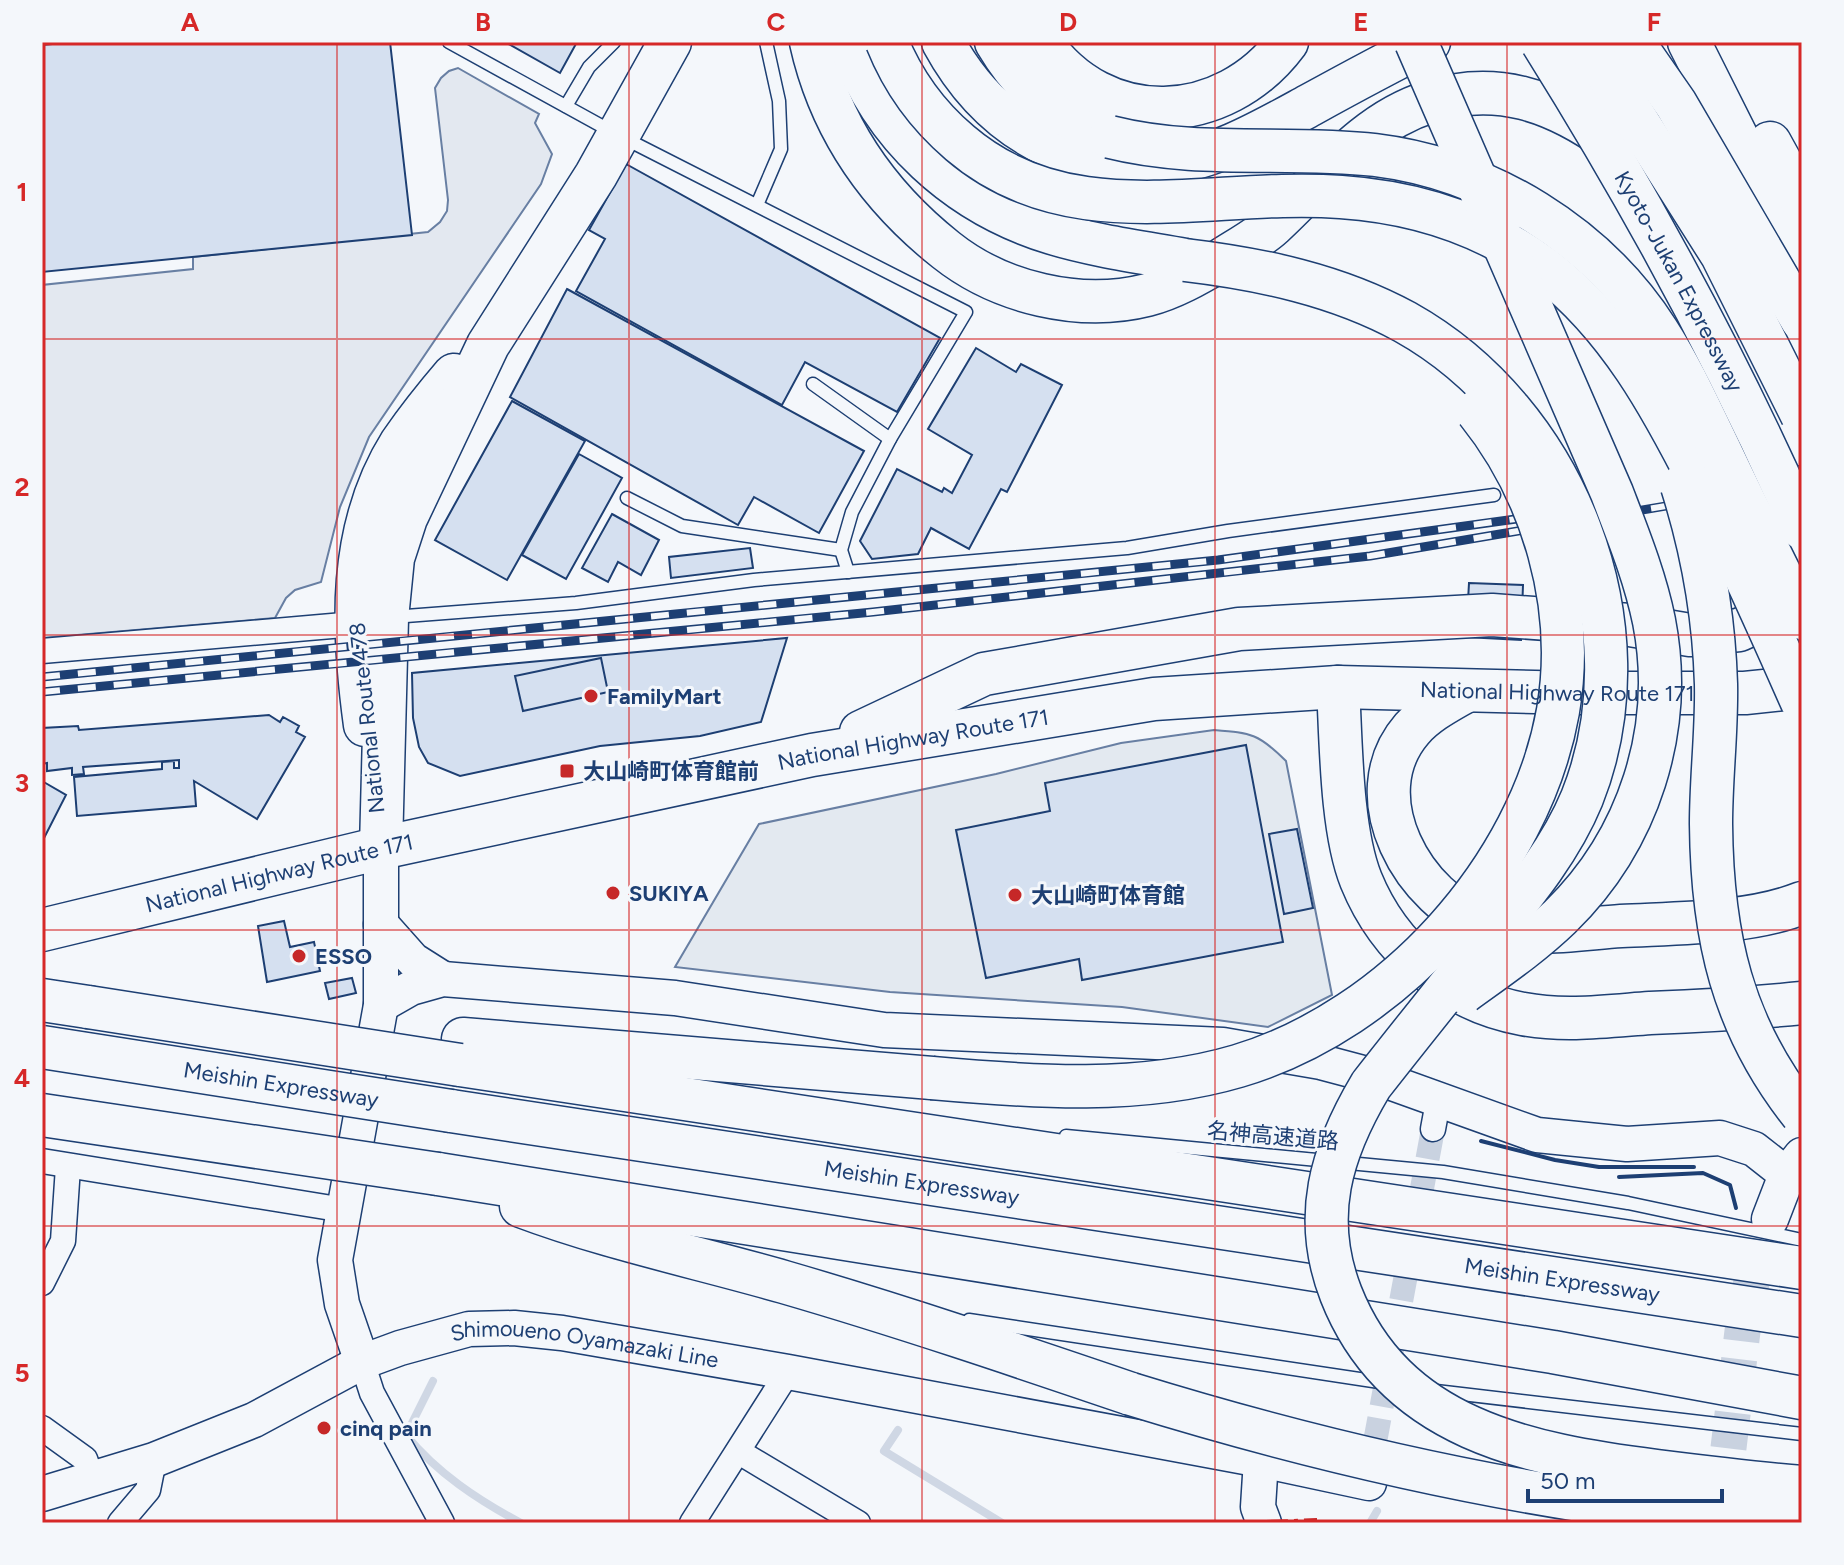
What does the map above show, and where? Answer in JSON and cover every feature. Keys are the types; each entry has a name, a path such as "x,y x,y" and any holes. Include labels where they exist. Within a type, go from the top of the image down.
{"highway":[{"name":"National Route 478","path":"381,848 371,621 406,518 488,345 596,175 670,42"},
{"path":"811,42 819,77 833,113 878,185 931,238 957,258 1023,290 1054,298 1116,300 1148,295 1175,285 1249,243 1273,225 1343,157 1400,114 1429,102 1469,93 1496,92 1555,108 1592,129 1669,184"},
{"path":"849,42 874,98 909,146 941,175 976,200 1050,233 1090,243 1263,271 1311,283 1405,322 1446,349 1482,380 1516,416 1546,458 1564,491 1587,547 1606,637 1605,717 1595,759 1581,800 1534,882 1371,1085 1343,1136 1332,1168 1327,1210 1327,1233 1336,1282 1358,1331 1390,1372 1429,1405 1486,1436 1527,1449 1619,1467 1802,1487"},
{"path":"887,42 896,65 917,99 942,128 973,154 1006,175 1044,189 1080,198 1119,202 1209,201 1279,195 1387,202 1434,212 1477,229 1546,270 1581,301 1612,335 1661,407 1731,543 1802,702"},
{"path":"943,42 978,95 1031,137 1096,161 1130,164 1166,163 1199,156 1259,133 1429,42"},
{"path":"996,42 1013,70 1042,100 1074,121 1110,137 1140,145 1176,149 1328,151 1415,162 1492,188 1560,228 1619,282 1657,330 1685,378 1802,618"},
{"path":"1041,42 1069,73 1095,90 1125,103 1155,108 1187,107 1217,99 1245,84 1271,64 1287,42"},
{"path":"1395,1054 1444,1007 1541,934 1595,878 1620,840 1638,799 1654,749 1660,705 1657,642 1637,559 1582,422 1416,42"},
{"path":"1523,42 1608,117 1669,184 1738,269 1799,401 1802,424"},
{"name":"Kyoto-Jukan Expressway","path":"1542,42 1622,176 1696,311 1802,528"},
{"name":"Kyoto-Jukan Expressway","path":"1587,42 1722,255 1799,401"},
{"path":"1625,42 1690,91 1723,127 1753,171"},
{"path":"1633,42 1676,104 1802,320"},
{"path":"1689,42 1802,267"},
{"path":"1714,42 1802,201"},
{"path":"42,1000 461,1052 1075,1086 1193,1076 1238,1065 1285,1048 1325,1028 1402,973 1436,941 1467,906 1515,830 1534,793 1549,751 1558,710 1563,667 1557,585 1533,504 1515,466 1491,428 1433,362 1395,333 1306,291 1254,275 1185,260"},
{"path":"1546,270 1599,334 1636,389 1660,431 1690,512 1713,642 1716,728 1711,824 1720,943 1730,982 1758,1050 1802,1114"},
{"path":"812,755 984,674 1239,629 1492,615 1630,625 1690,635 1739,630 1763,619 1802,583"},
{"path":"1338,687 1349,825 1360,878 1378,914 1401,947 1438,979 1480,1003 1524,1015 1569,1018 1802,1003"},
{"name":"National Highway Route 171","path":"42,930 381,848 812,755 1154,699 1338,687 1745,693 1802,687"},
{"path":"1466,691 1431,711 1410,730 1396,755 1388,784 1391,818 1401,847 1418,875 1460,914 1488,926 1519,932 1557,931 1758,915 1802,903"},
{"name":"Meishin Expressway","path":"42,1047 1802,1316"},
{"path":"461,1052 736,1106 1802,1268"},
{"path":"42,1115 438,1174 1553,1352 1802,1386"},
{"path":"438,1174 570,1225 699,1257 858,1303 1131,1394 1292,1441 1402,1467 1541,1494 1712,1516 1752,1514 1802,1505"},
{"path":"1553,1352 1802,1398"}],"main road":[{"path":"1770,1219 1794,1166"}],"street":[{"path":"42,651 371,621"},
{"path":"381,848 381,1005 335,1260 342,1304 372,1393 442,1523"},
{"path":"381,924 413,960 443,979"},
{"path":"381,1005 411,988 443,979 675,998 884,1030 1223,1045 1321,1062 1370,1075 1436,1116 1537,1135 1627,1144 1720,1138 1794,1166"},
{"path":"42,1161 344,1210"},
{"path":"42,1283 63,1241 68,1167"},
{"name":"Shimoueno Oyamazaki Line","path":"42,1494 154,1460 254,1420 362,1362 469,1329 514,1328 562,1333 788,1372 1369,1483"},
{"path":"692,1523 788,1372"},
{"path":"42,1428 85,1459 92,1479"},
{"path":"1369,1483 1375,1442"},
{"path":"739,1452 858,1523"},
{"path":"120,1523 148,1490 154,1460"},
{"path":"1261,1460 1258,1507 1264,1523"}],"lane":[{"path":"449,42 618,135 966,312 890,439 852,512 841,550 848,572"},
{"path":"566,106 589,67 614,42"},
{"path":"757,205 781,149 779,101 766,42"},
{"path":"813,384 890,439"},
{"path":"371,621 576,603 754,580 1127,548 1494,495"},
{"path":"627,498 682,526 841,550"},
{"path":"736,1106 953,1126"},
{"name":"名神高速道路","path":"1046,1134 1443,1172 1628,1203 1802,1240"},
{"path":"858,1303 936,1315"},
{"path":"952,1318 1460,1394 1802,1434"}],"shaded area":[{"path":"458,68 539,114 535,123 552,154 541,184 369,437 340,507 321,582 295,590 286,598 275,618 42,638 42,285 193,269 193,257 428,232 447,211 448,200 435,88 449,71"},
{"name":"大山崎町体育館","path":"1214,730 1254,736 1286,761 1332,995 1268,1027 1122,1007 890,992 675,967 759,824 996,774 1121,743"}],"building":[{"path":"73,42 390,42 412,235 42,272 42,45"},
{"path":"505,42 577,42 560,73"},
{"path":"626,164 940,338 897,412 805,362 782,405 576,291 605,239 589,230"},
{"path":"567,289 864,451 819,533 754,497 738,525 510,397"},
{"path":"976,348 1016,372 1021,364 1062,385 1007,492 1001,489 969,549 931,528 918,554 872,559 860,541 897,469 942,492 944,488 952,493 972,455 928,429"},
{"path":"512,401 585,441 507,580 435,540"},
{"path":"579,454 622,478 566,579 522,555"},
{"path":"612,514 659,540 641,575 618,562 608,582 582,568"},
{"path":"750,548 753,568 671,578 669,557"},
{"path":"1469,583 1523,585 1521,640 1466,637"},
{"name":"FamilyMart","path":"787,638 761,722 700,736 600,746 460,776 428,763 419,747 413,718 412,673"},
{"path":"601,658 608,692 523,711 515,676"},
{"path":"269,715 280,722 283,717 299,726 296,732 305,737 257,819 194,781 196,806 77,816 74,777 162,769 162,762 174,761 174,768 179,768 179,760 83,767 84,774 72,775 72,768 47,771 47,763 42,764 42,728 78,726 79,730"},
{"path":"1246,745 1283,942 1082,980 1079,959 986,978 956,830 1050,811 1045,783"},
{"path":"42,781 66,795 42,842"},
{"path":"1297,829 1313,908 1284,914 1269,834"},
{"path":"284,921 290,947 314,942 320,971 267,982 258,926"},
{"path":"352,978 356,993 329,999 325,983"}],"waterway":[{"path":"433,1381 406,1435 431,1462 459,1485 521,1523"},
{"path":"898,1430 884,1451 1002,1523"},
{"path":"1370,1523 1377,1511"}],"tunnel":[{"path":"1375,1442 1433,1129"},
{"path":"1722,1502 1746,1302 1770,1219"}],"railway":[{"path":"1679,492 1802,469"},
{"path":"42,692 873,612 1370,556 1802,483"},
{"path":"42,677 1218,560 1545,515"}],"wall":[{"path":"1481,1141 1555,1160 1599,1167 1694,1167"},
{"path":"1619,1177 1703,1173 1730,1185 1736,1208"}],"power":[{"path":"1216,1523 1317,1519"}],"place":[{"name":"FamilyMart","path":"591,696"},
{"name":"大山崎町体育館前","path":"567,771"},
{"name":"SUKIYA","path":"613,893"},
{"name":"大山崎町体育館","path":"1015,895"},
{"name":"ESSO","path":"299,956"},
{"name":"cinq pain","path":"324,1428"}]}
